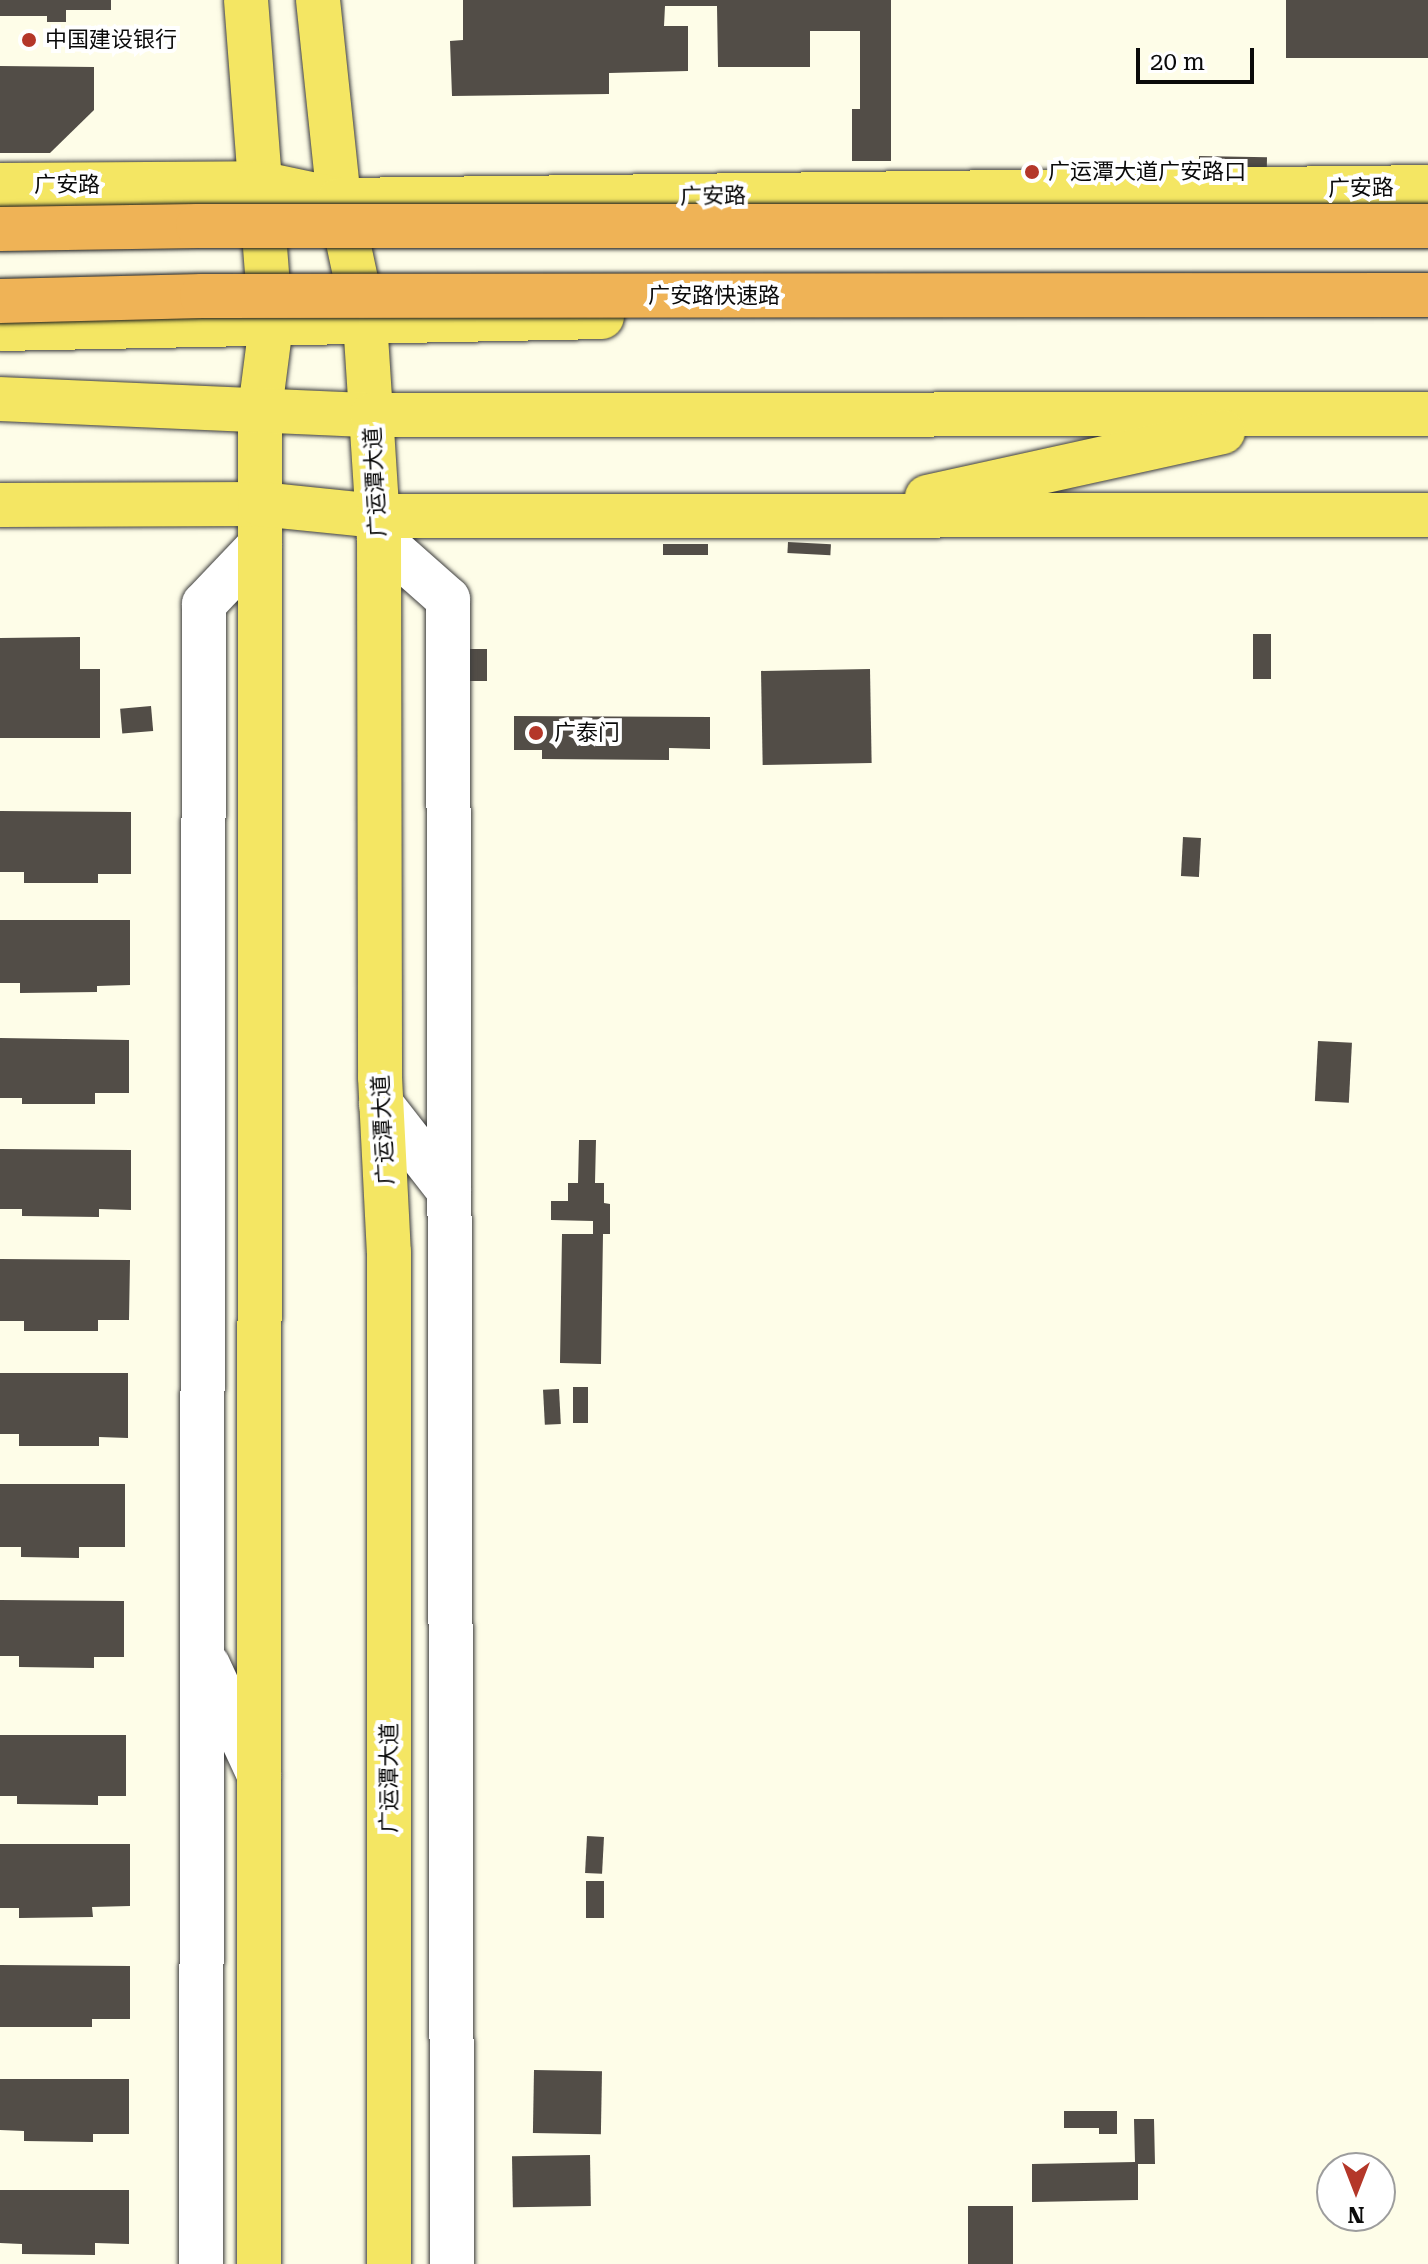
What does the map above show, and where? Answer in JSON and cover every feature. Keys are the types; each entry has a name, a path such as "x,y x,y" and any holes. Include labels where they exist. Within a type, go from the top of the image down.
{"highway":[{"path":"0,229 198,226 1428,226"},
{"name":"广安路快速路","path":"0,301 202,296 1428,295"}],"main road":[{"path":"246,0 271,325 260,410 259,2264"},
{"name":"广运潭大道","path":"318,0 339,200 365,321 378,527 381,1104 389,1252 389,2264"},
{"name":"广安路","path":"0,185 259,183 339,200 1428,187"},
{"path":"0,329 1428,303"},
{"path":"0,399 372,415 1428,414"},
{"path":"842,515 1309,414"},
{"path":"0,505 260,525 378,527 842,515 1428,515"}],"street":[{"path":"201,2264 204,604 260,525"},
{"path":"378,527 448,599 452,2264"},
{"path":"381,1104 449,1191"},
{"path":"202,1651 259,1775"}],"building":[{"path":"0,0 111,0 111,10 66,10 66,22 47,22 47,16 0,16"},
{"path":"463,0 891,0 891,161 852,161 852,109 860,109 860,31 810,31 810,67 718,67 717,6 665,6 664,26 688,26 688,71 609,73 609,94 452,96 450,41 463,40"},
{"path":"1286,0 1428,0 1428,58 1286,58"},
{"path":"0,66 94,67 94,110 50,153 0,153"},
{"path":"1199,156 1267,157 1267,178 1199,177"},
{"path":"788,542 831,544 830,555 787,553"},
{"path":"663,544 708,544 708,555 663,555"},
{"path":"1253,634 1271,634 1271,679 1253,679"},
{"path":"80,637 80,669 100,669 100,738 0,738 0,638"},
{"path":"452,649 487,649 487,681 452,681"},
{"path":"870,669 872,763 763,765 761,671"},
{"path":"151,706 153,731 122,734 120,709"},
{"path":"514,716 710,717 710,749 669,748 669,760 542,759 542,750 514,750"},
{"path":"0,811 131,812 131,874 98,874 98,883 24,883 24,872 0,872"},
{"path":"1183,837 1201,838 1199,877 1181,876"},
{"path":"0,920 130,920 130,985 97,986 97,992 20,993 20,983 0,983"},
{"path":"0,1038 129,1040 129,1093 95,1093 95,1104 22,1104 22,1098 0,1098"},
{"path":"1318,1041 1352,1043 1349,1103 1315,1101"},
{"path":"579,1140 596,1140 595,1183 604,1183 604,1203 610,1204 610,1234 603,1234 601,1364 560,1363 562,1234 593,1234 593,1221 551,1220 551,1201 568,1201 568,1183 578,1183"},
{"path":"0,1149 131,1150 131,1210 99,1209 99,1217 22,1216 22,1209 0,1209"},
{"path":"0,1259 130,1260 129,1320 98,1320 98,1331 24,1331 24,1321 0,1321"},
{"path":"0,1373 128,1373 128,1438 99,1437 99,1446 19,1446 19,1434 0,1434"},
{"path":"573,1387 588,1387 588,1423 573,1423"},
{"path":"559,1389 561,1424 545,1425 543,1390"},
{"path":"0,1484 125,1484 125,1547 79,1547 79,1558 21,1557 21,1547 0,1547"},
{"path":"0,1600 124,1601 124,1657 94,1657 94,1668 19,1667 19,1656 0,1656"},
{"path":"0,1735 126,1735 126,1796 98,1796 98,1805 17,1804 17,1796 0,1796"},
{"path":"587,1836 604,1837 602,1874 585,1873"},
{"path":"0,1844 130,1844 130,1906 92,1907 93,1917 19,1918 19,1908 0,1908"},
{"path":"586,1881 604,1881 604,1918 586,1918"},
{"path":"0,1965 130,1966 130,2019 92,2019 92,2027 0,2027"},
{"path":"534,2070 602,2071 601,2134 533,2133"},
{"path":"0,2079 129,2079 129,2134 93,2134 93,2142 24,2141 24,2131 0,2130"},
{"path":"1064,2111 1117,2111 1117,2134 1099,2134 1099,2128 1064,2128"},
{"path":"1134,2119 1154,2119 1155,2164 1138,2164 1138,2200 1032,2202 1032,2164 1135,2162"},
{"path":"590,2155 591,2206 513,2207 512,2156"},
{"path":"0,2190 129,2190 129,2244 95,2243 95,2255 22,2254 22,2244 0,2243"},
{"path":"968,2206 1013,2206 1013,2264 968,2264"}],"place":[{"name":"中国建设银行","path":"29,40"},
{"name":"广运潭大道广安路口","path":"1032,172"},
{"name":"广泰门","path":"536,733"}]}
